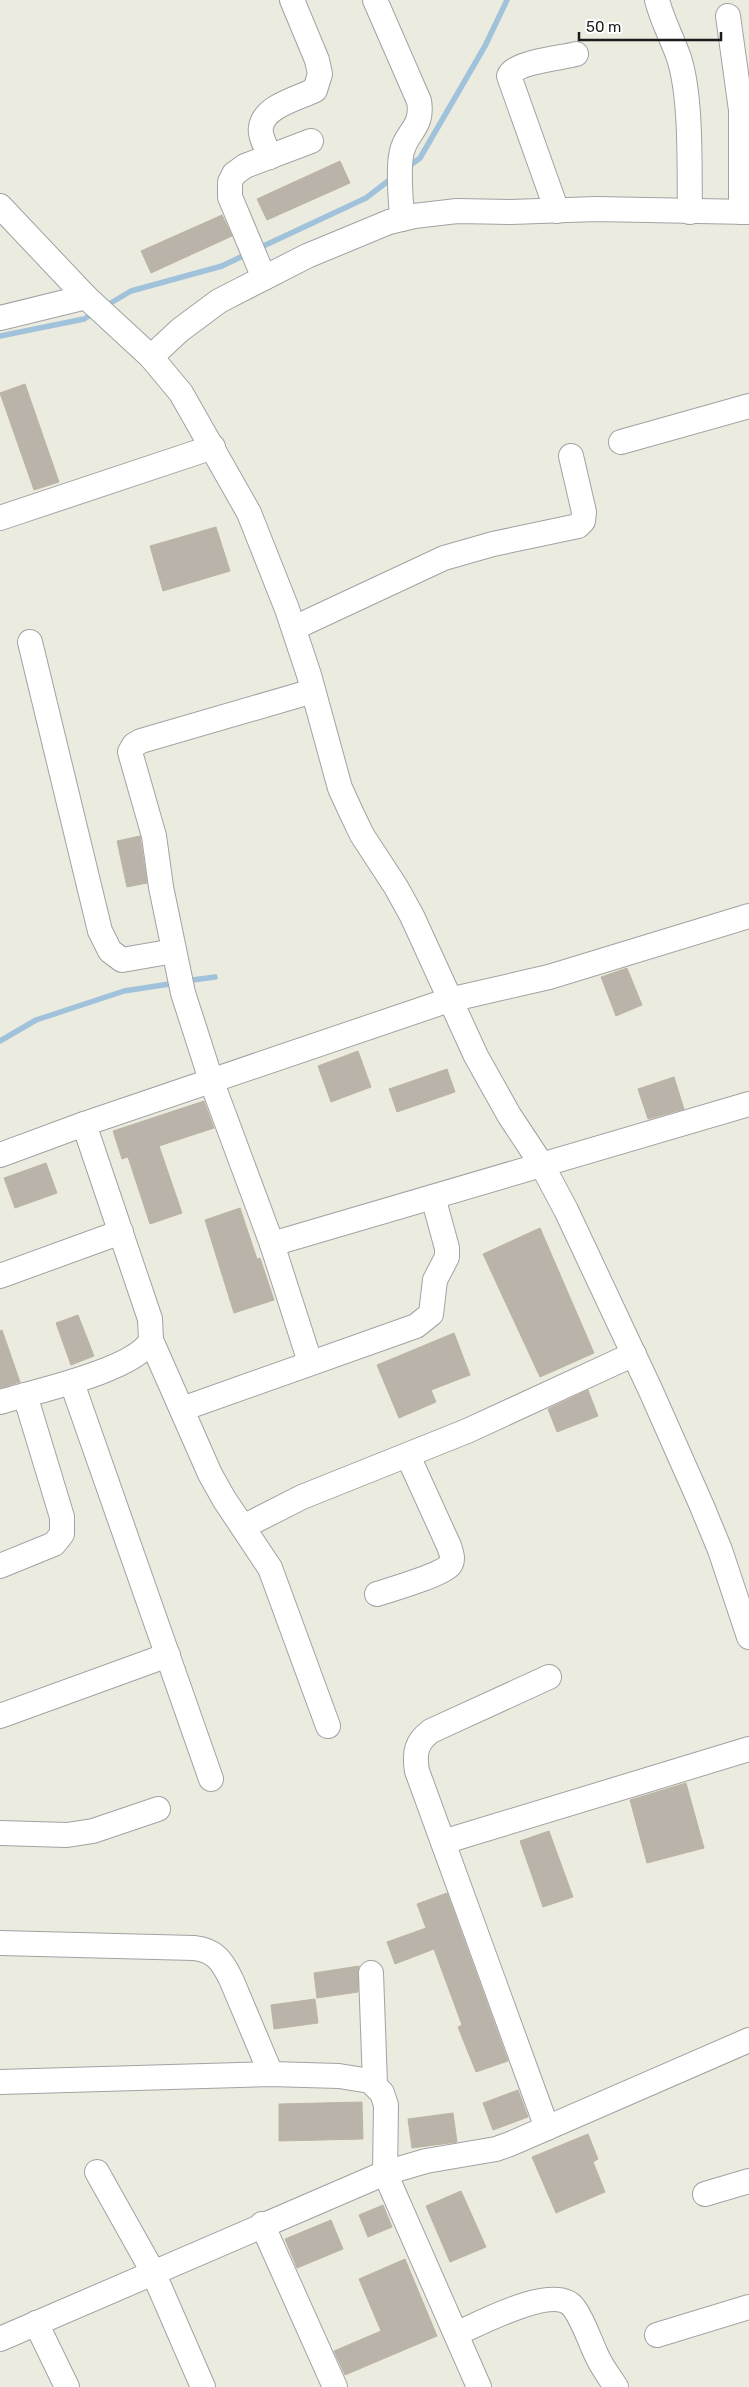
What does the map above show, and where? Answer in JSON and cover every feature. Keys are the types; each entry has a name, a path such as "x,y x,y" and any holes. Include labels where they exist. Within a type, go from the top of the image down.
{"street":[{"path":"270,157 261,130 265,117 273,110 315,90 320,74 317,60 292,0"},
{"path":"375,0 419,102 420,110 418,123 405,142 400,171 402,219"},
{"path":"656,0 679,58 682,72 686,105 690,212"},
{"path":"151,358 180,330 219,301 257,260 307,256 389,222 457,211 596,209 745,212 741,110 728,16"},
{"path":"556,211 509,76 510,72 520,66 576,54"},
{"path":"257,260 230,197 230,182 234,174 245,166 311,141"},
{"path":"0,206 95,305 151,358 181,393 253,521 294,628 340,788 350,812 362,836 396,887 412,916 476,1056 509,1114 542,1165 566,1210 634,1354 742,1597 749,1638"},
{"path":"0,318 95,305"},
{"path":"621,442 749,406"},
{"path":"0,518 212,447"},
{"path":"294,628 444,558 493,544 578,526 583,522 584,512 571,456"},
{"path":"30,642 54,736 92,903 105,943 115,957 122,960 176,960"},
{"path":"310,1362 272,1244 211,1080 183,993 161,887 154,836 132,764 131,748 141,742 313,691"},
{"path":"0,1155 211,1080 449,1000 549,978 749,916"},
{"path":"272,1244 749,1104"},
{"path":"84,1124 150,1319 151,1340 210,1474 258,1548 273,1576 328,1726"},
{"path":"182,1409 310,1362 416,1326 428,1319 433,1308 435,1280 447,1257 447,1248 433,1197"},
{"path":"0,1276 121,1232"},
{"path":"0,1402 72,1383 139,1354 148,1346 151,1340"},
{"path":"243,1527 302,1497 408,1456 634,1354"},
{"path":"72,1383 211,1780"},
{"path":"0,1566 54,1544 62,1534 62,1517 25,1395"},
{"path":"377,1594 439,1572 450,1566 453,1558 408,1456"},
{"path":"0,1716 168,1656"},
{"path":"547,2128 417,1771 415,1759 416,1748 421,1738 431,1731 549,1678"},
{"path":"443,1842 749,1749"},
{"path":"0,1833 67,1835 93,1831 158,1809"},
{"path":"0,1943 194,1948 212,1952 224,1965 232,1979 271,2074"},
{"path":"371,1973 375,2084"},
{"path":"0,2339 262,2224 385,2173 426,2161 496,2149 749,2040"},
{"path":"0,2082 271,2074 346,2077 370,2081 375,2084 382,2093 386,2105 385,2173 479,2387"},
{"path":"97,2172 153,2272 203,2387"},
{"path":"705,2194 749,2181"},
{"path":"262,2224 336,2387"},
{"path":"456,2334 506,2312 539,2301 557,2299 564,2301 574,2309 598,2357 616,2387"},
{"path":"657,2335 749,2307"},
{"path":"36,2324 67,2387"}],"building":[{"path":"340,161 350,183 267,220 257,199"},
{"path":"222,215 232,236 151,273 141,251"},
{"path":"25,384 59,482 34,490 0,393"},
{"path":"216,527 230,571 163,591 150,546"},
{"path":"140,836 147,883 127,887 117,841"},
{"path":"627,968 642,1005 616,1016 601,977"},
{"path":"358,1051 371,1087 331,1102 318,1066"},
{"path":"447,1069 455,1092 397,1112 389,1089"},
{"path":"674,1077 684,1109 648,1119 638,1089"},
{"path":"204,1101 214,1128 159,1146 182,1213 150,1224 128,1157 122,1159 113,1131"},
{"path":"46,1163 57,1193 15,1208 4,1178"},
{"path":"240,1208 257,1259 260,1258 274,1300 234,1313 205,1220"},
{"path":"540,1228 594,1353 540,1377 483,1254"},
{"path":"78,1315 94,1356 71,1365 56,1323"},
{"path":"2,1330 20,1382 0,1388 0,1331"},
{"path":"454,1333 470,1375 431,1390 436,1402 399,1418 377,1365"},
{"path":"588,1390 598,1416 557,1432 548,1409"},
{"path":"686,1783 704,1848 647,1863 630,1800"},
{"path":"549,1831 573,1897 543,1907 520,1841"},
{"path":"447,1893 508,2061 476,2072 458,2027 462,2025 434,1949 395,1964 387,1942 426,1928 417,1904"},
{"path":"359,1966 358,1992 317,1998 314,1973"},
{"path":"315,1999 318,2023 274,2029 271,2005"},
{"path":"518,2090 528,2117 493,2130 483,2103"},
{"path":"362,2102 363,2139 279,2141 279,2104"},
{"path":"453,2113 457,2142 412,2148 408,2119"},
{"path":"588,2134 598,2159 593,2162 605,2192 556,2213 532,2157"},
{"path":"461,2191 486,2247 450,2262 426,2206"},
{"path":"383,2205 392,2227 368,2237 359,2215"},
{"path":"331,2220 343,2249 297,2268 285,2239"},
{"path":"405,2259 437,2336 345,2375 334,2351 381,2331 359,2279"}],"waterway":[{"path":"408,167 420,158 485,46 507,0"},
{"path":"257,249 366,198 392,178"},
{"path":"104,307 131,291 222,266 249,253"},
{"path":"0,336 84,319 94,313"},
{"path":"185,981 215,977"},
{"path":"0,1041 36,1020 124,991 176,983"}]}
